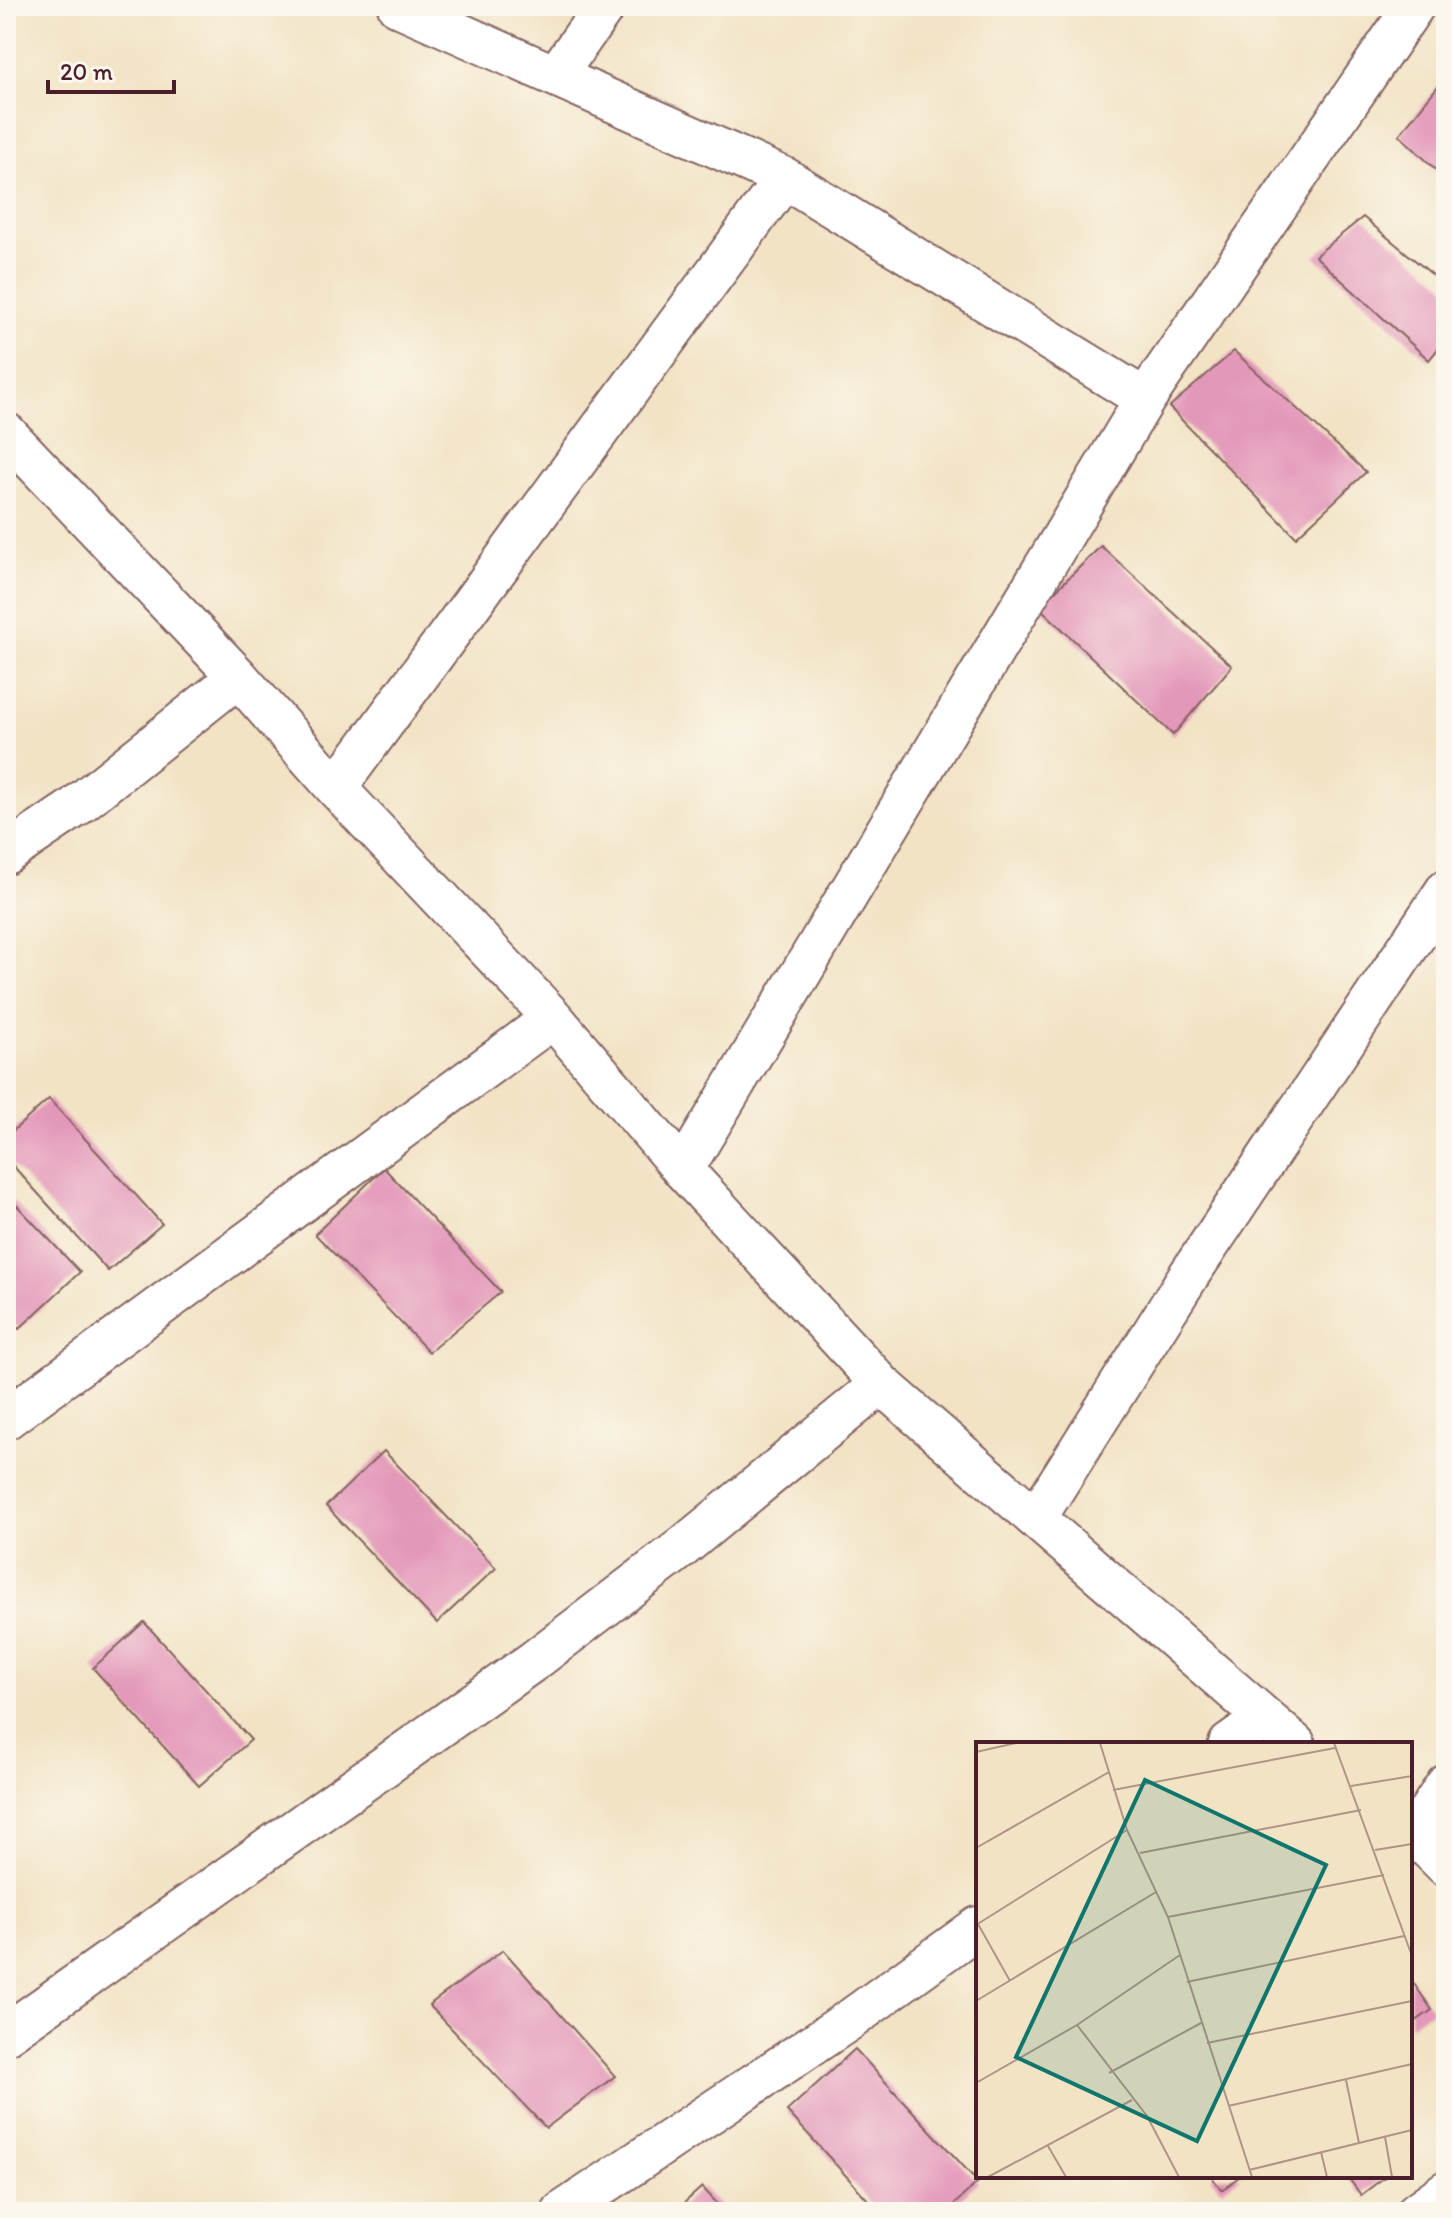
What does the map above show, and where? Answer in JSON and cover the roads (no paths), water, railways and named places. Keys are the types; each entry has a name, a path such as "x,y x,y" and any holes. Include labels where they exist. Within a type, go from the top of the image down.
{"street":[{"path":"398,6 785,178 1145,399"},
{"path":"556,75 605,6"},
{"path":"683,1170 1145,399 1414,6"},
{"path":"336,788 785,178"},
{"path":"6,433 238,677 336,788 553,1018 683,1170 881,1384 1263,1720 1292,1742"},
{"path":"6,854 74,808 238,677"},
{"path":"1036,1518 1189,1275 1446,890"},
{"path":"6,1419 553,1018"},
{"path":"6,2034 535,1660 679,1550 881,1384"},
{"path":"1232,1742 1263,1720"},
{"path":"1446,1785 1412,1832 1446,1866"},
{"path":"562,2212 851,2019 976,1928"},
{"path":"1417,2212 1446,2191"}]}
